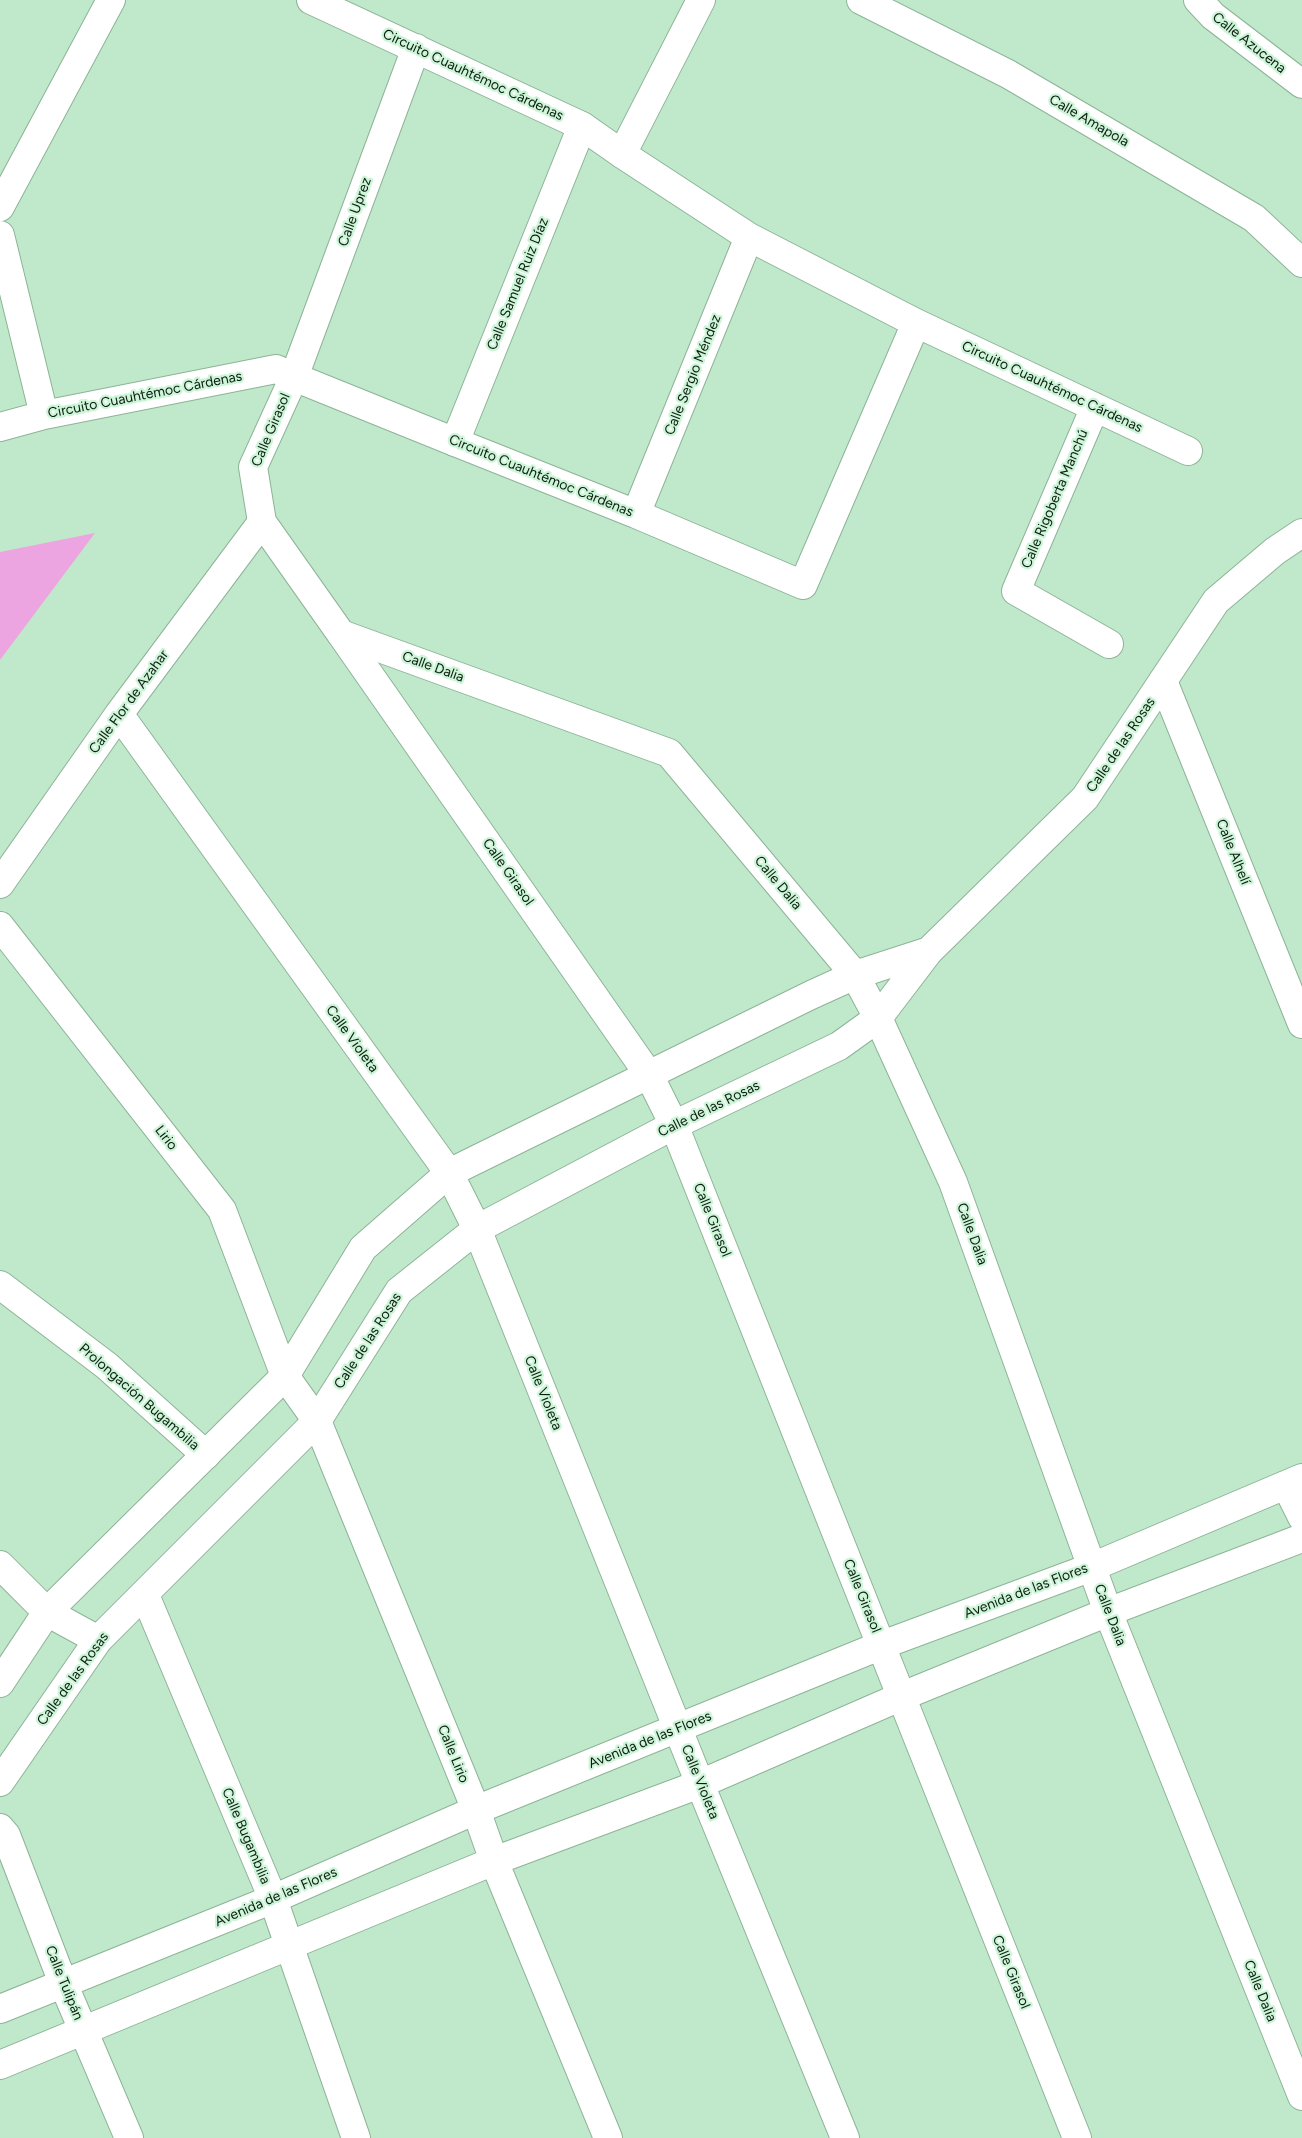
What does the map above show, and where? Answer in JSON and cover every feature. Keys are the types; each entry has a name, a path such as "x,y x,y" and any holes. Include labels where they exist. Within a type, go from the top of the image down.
{"street":[{"path":"0,207 111,0"},
{"name":"Circuito Cuauhtémoc Cárdenas","path":"312,0 582,126 749,237 916,323 1188,451"},
{"path":"622,154 701,0"},
{"name":"Calle Amapola","path":"861,0 1008,74 1254,218 1302,263"},
{"name":"Calle Azucena","path":"1198,0 1213,16 1302,84"},
{"name":"Calle Uprez","path":"294,377 416,48"},
{"name":"Calle Samuel Ruiz Díaz","path":"455,442 582,126"},
{"path":"0,235 44,415"},
{"name":"Calle Sergio Méndez","path":"636,514 749,237"},
{"name":"Circuito Cuauhtémoc Cárdenas","path":"0,427 44,415 276,369 636,514 803,584 916,323"},
{"name":"Calle Girasol","path":"294,377 252,467 262,522 649,1075 674,1125 1077,2138"},
{"name":"Calle Rigoberta Manchú","path":"1095,407 1016,591 1109,644"},
{"name":"Calle Flor de Azahar","path":"0,884 119,714 262,522"},
{"name":"Calle de las Rosas","path":"0,1782 98,1640 317,1421 399,1291 477,1229 674,1125 839,1046 878,1018 929,951 1085,798 1216,600 1275,551 1302,533"},
{"name":"Calle Dalia","path":"341,634 669,752 855,975 878,1018 953,1182 1108,1612 1302,2096"},
{"name":"Calle Alhelí","path":"1164,681 1302,1024"},
{"name":"Calle Violeta","path":"119,714 449,1173 477,1229 700,1784 846,2138"},
{"name":"Lirio","path":"0,926 222,1210 285,1376"},
{"name":"Calle de las Rosas","path":"0,1683 47,1612 285,1376 363,1248 449,1173 855,975 929,951"},
{"name":"Prolongación Bugambilia","path":"0,1286 107,1366 206,1455"},
{"name":"Calle Lirio","path":"285,1376 317,1421 608,2138"},
{"path":"1294,1481 1302,1517"},
{"name":"Avenida de las Flores","path":"0,2010 273,1899 476,1810 882,1645 1092,1567 1294,1481"},
{"path":"0,2065 82,2029 494,1860 700,1784 900,1697 1108,1612 1302,1538"},
{"path":"0,1565 47,1612 98,1640"},
{"name":"Calle Bugambilia","path":"145,1595 273,1899 356,2138"},
{"name":"Calle Tulipán","path":"0,1828 6,1835 63,1983 129,2138"}],"shaded area":[{"path":"95,533 0,660 0,552"}]}
